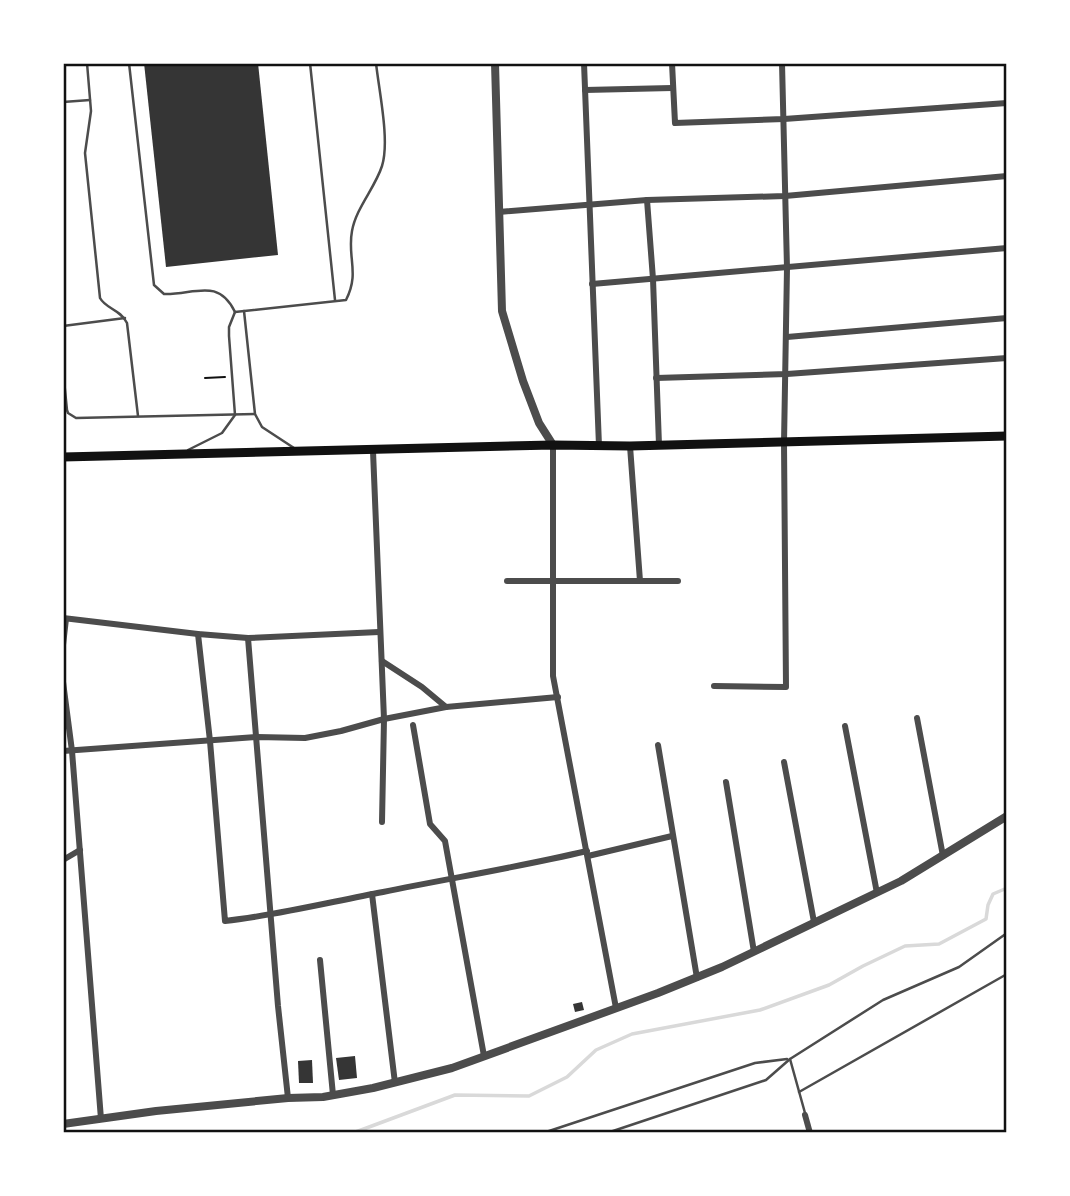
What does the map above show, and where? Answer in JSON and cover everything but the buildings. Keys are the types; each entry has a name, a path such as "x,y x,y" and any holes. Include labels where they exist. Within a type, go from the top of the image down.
{"main road":[{"path":"63,457 1007,436"}],"street":[{"path":"495,63 500,296 505,323 536,416 553,445 553,676 616,1008"},
{"path":"584,63 599,446"},
{"path":"672,63 675,123 784,119 1007,103"},
{"path":"714,686 786,687 784,443 787,268 782,63"},
{"path":"585,90 672,88"},
{"path":"499,212 647,200 785,196 1007,176"},
{"path":"647,200 653,279 659,445"},
{"path":"592,284 1007,248"},
{"path":"787,337 1007,318"},
{"path":"656,378 787,374 1007,358"},
{"path":"630,446 640,581"},
{"path":"373,451 384,719 382,822"},
{"path":"507,581 678,581"},
{"path":"63,645 65,619 248,638 379,632"},
{"path":"198,634 225,921 272,916 672,836"},
{"path":"248,638 288,1098"},
{"path":"382,661 422,687 446,707"},
{"path":"63,682 72,751 101,1119"},
{"path":"63,751 257,737 305,738 446,707 558,697"},
{"path":"917,718 943,856"},
{"path":"413,726 430,824 445,841 484,1056"},
{"path":"845,726 877,892"},
{"path":"658,745 697,978"},
{"path":"784,762 814,922"},
{"path":"726,782 754,952"},
{"path":"63,1124 288,1098 334,1096 452,1068 697,978 901,881 1007,816"},
{"path":"63,860 80,850"},
{"path":"372,894 395,1083"},
{"path":"320,960 334,1096"},
{"path":"805,1115 810,1133"}],"lane":[{"path":"87,63 91,117 85,153 100,298 104,304 117,310 125,318 128,327 138,416"},
{"path":"129,63 154,285 164,294 213,290 227,298 235,312"},
{"path":"310,63 335,301"},
{"path":"235,312 346,300 354,284 352,229 384,158 376,63"},
{"path":"63,102 90,100"},
{"path":"244,311 258,422 269,433 300,451"},
{"path":"180,454 222,433 235,415 229,327 235,312"},
{"path":"63,326 125,318"},
{"path":"63,370 67,410 72,416 255,414"},
{"path":"607,1133 766,1080 790,1059 883,1000 959,968 1007,933"},
{"path":"799,1092 1007,974"},
{"path":"790,1059 805,1115"},
{"path":"543,1133 755,1063 790,1059"}],"path":[{"path":"205,378 233,377"}],"waterway":[{"path":"353,1133 455,1095 529,1096 567,1077 596,1050 632,1034 760,1010 829,985 905,946 939,944 986,919 993,894 1007,888"}]}
